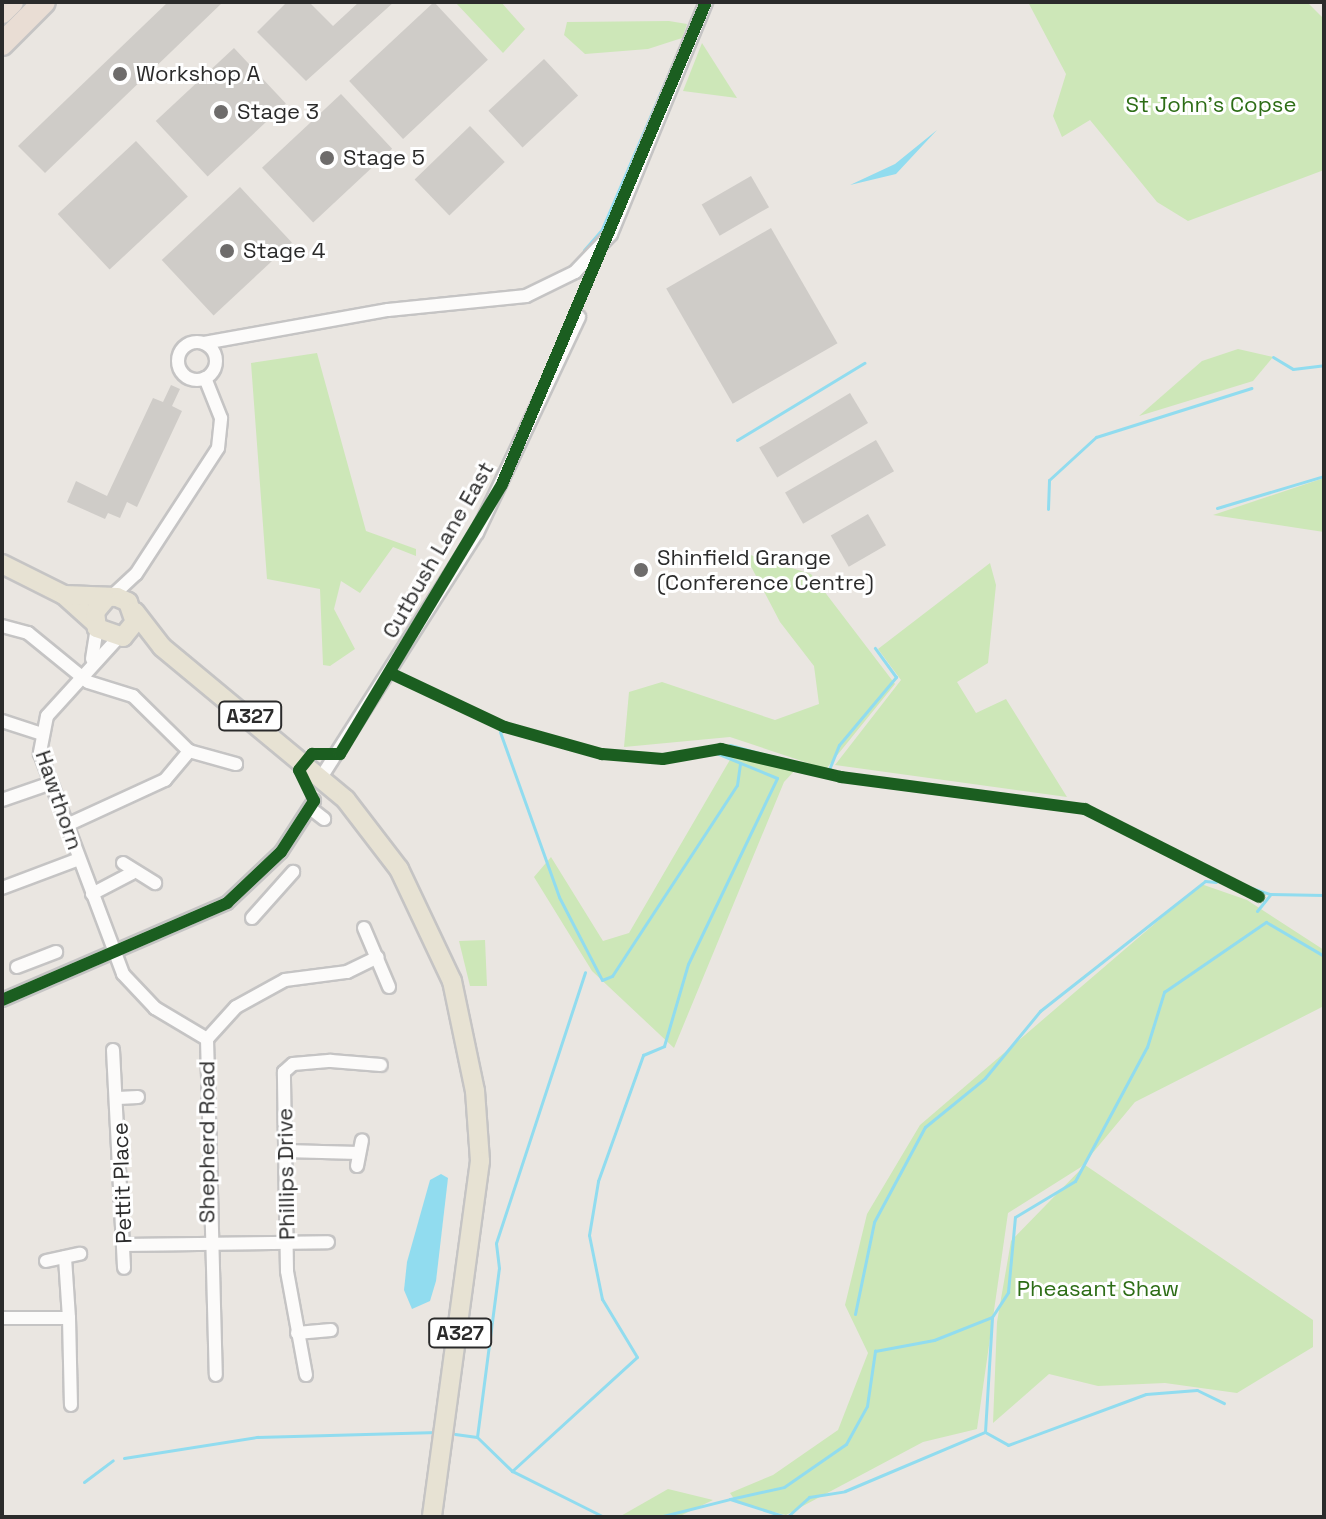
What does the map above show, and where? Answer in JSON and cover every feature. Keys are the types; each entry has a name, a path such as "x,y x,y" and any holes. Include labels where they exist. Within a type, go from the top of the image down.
{"highway":[{"path":"2,12 12,2"},
{"path":"2,44 44,2"}],"main road":[{"path":"2,564 64,595 96,625 120,638 134,609 108,599 64,595"},
{"path":"96,625 108,599"},
{"name":"A327","path":"134,609 162,647 322,776 375,835 424,914 452,981 473,1077 480,1148 476,1233 432,1517"},
{"name":"A327","path":"120,638 162,647"}],"street":[{"path":"205,378 186,376 178,359 186,345 232,340 388,310 526,296 551,287 598,251 659,125 706,2"},
{"name":"Cutbush Lane East","path":"322,776 477,533 579,317"},
{"path":"108,599 136,574 218,448 221,418 205,378 216,357 232,340"},
{"path":"204,343 216,357"},
{"path":"134,609 136,574"},
{"name":"Hawthorn","path":"92,659 96,625"},
{"path":"2,626 28,633 80,674 133,696 189,751 236,764"},
{"name":"Hawthorn","path":"114,953 51,783 40,733 92,659 120,638"},
{"path":"2,721 40,733"},
{"path":"67,825 165,780 189,751"},
{"path":"2,800 51,783"},
{"path":"2,1000 208,912 254,883 312,805 324,819"},
{"path":"2,888 79,859"},
{"path":"92,894 128,868 155,883"},
{"path":"252,918 271,902 293,872"},
{"path":"254,883 271,902"},
{"path":"364,928 389,987"},
{"path":"17,967 56,952"},
{"name":"Shepherd Road","path":"114,953 137,994 207,1039 207,1244 216,1375"},
{"path":"207,1039 236,1007 285,980 347,972 378,957"},
{"path":"32,961 41,983"},
{"name":"Pettit Place","path":"113,1050 118,1098 124,1268"},
{"name":"Phillips Drive","path":"306,1375 297,1333 287,1243 287,1067 381,1065"},
{"name":"Pettit Place","path":"118,1098 138,1097"},
{"path":"285,1151 359,1153"},
{"path":"124,1245 328,1242"},
{"path":"46,1261 80,1254"},
{"path":"65,1257 69,1318 67,1390 71,1405"},
{"path":"2,1318 69,1318"},
{"path":"297,1333 331,1330"}],"green space":[{"path":"455,2 501,2 525,29 503,53"},
{"name":"St John's Copse","path":"1028,2 1307,2 1324,19 1324,170 1188,221 1157,202 1090,120 1062,137 1053,116 1066,74"},
{"path":"669,21 687,24 682,38 648,49 585,54 564,35 567,22"},
{"path":"702,43 737,98 683,91"},
{"path":"1238,349 1273,357 1253,381 1139,416 1202,361"},
{"path":"317,353 366,531 416,549 416,556 393,547 360,593 341,581 334,609 355,649 330,666 323,665 320,589 267,579 251,363"},
{"path":"1324,478 1324,532 1213,515"},
{"path":"744,553 811,574 895,684 826,769 730,737 624,747 629,692 662,682 775,720 819,704 814,666 780,622"},
{"path":"990,563 996,585 988,663 957,682 976,713 1006,699 1067,797 835,765 901,680 878,649"},
{"path":"738,746 797,768 784,782 674,1048 592,971 534,877 551,857 603,941 629,933"},
{"path":"1201,884 1247,900 1324,950 1324,1006 1135,1102 1081,1167 1008,1213 977,1429 923,1442 786,1515 737,1503 730,1493 773,1475 838,1430 868,1353 845,1305 867,1214 920,1125"},
{"path":"485,940 487,986 470,986 459,941"},
{"name":"Pheasant Shaw","path":"1085,1165 1313,1320 1313,1347 1237,1393 1165,1383 1098,1386 1049,1374 993,1423 997,1322 1011,1241"},
{"path":"668,1489 713,1500 678,1517 619,1517"}],"water":[{"path":"937,130 896,174 850,185 895,164"},
{"path":"441,1174 448,1178 436,1281 430,1301 412,1309 404,1290 407,1262 430,1180"}],"building":[{"name":"Workshop A","path":"168,2 223,2 45,173 18,146"},
{"path":"287,2 309,2 333,26 359,2 394,2 306,81 257,32"},
{"path":"434,2 488,60 403,139 349,81"},
{"name":"Stage 3","path":"234,48 286,104 208,177 156,121"},
{"path":"544,59 578,96 523,147 488,111"},
{"name":"Stage 5","path":"341,94 392,149 313,223 262,168"},
{"path":"470,126 505,162 449,215 415,179"},
{"path":"136,141 188,197 110,270 58,214"},
{"path":"751,176 769,207 720,236 702,204"},
{"name":"Stage 4","path":"240,187 292,243 214,316 162,260"},
{"path":"771,228 838,343 733,404 666,288"},
{"path":"171,385 180,389 172,406 182,411 137,507 127,502 120,518 108,513 105,519 67,502 76,481 107,496 153,398 163,402"},
{"path":"850,393 868,423 777,478 759,448"},
{"path":"876,440 894,471 803,524 785,492"},
{"path":"868,514 886,545 849,567 831,536"}],"waterway":[{"path":"584,250 602,229 683,40"},
{"path":"1273,357 1293,369 1324,365"},
{"path":"737,440 864,363"},
{"path":"1048,509 1049,480 1096,437 1251,388"},
{"path":"1217,508 1324,476"},
{"path":"730,745 828,772 839,745 896,677 875,648"},
{"path":"500,732 559,897 602,980 612,976 737,785 740,763"},
{"path":"604,1517 512,1471 637,1357 602,1299 589,1235 598,1181 643,1055 664,1046 688,964 777,778 714,752"},
{"path":"855,1314 874,1222 925,1127 985,1078 1040,1011 1205,881 1216,882"},
{"path":"1236,883 1270,894 1324,895"},
{"path":"1257,911 1270,895"},
{"path":"985,1432 992,1317 1008,1292 1015,1217 1075,1181 1147,1047 1164,992 1266,922 1324,956"},
{"path":"477,1437 499,1268 496,1243 585,972"},
{"path":"730,1499 784,1487 846,1444 867,1406 875,1351 934,1340 992,1317"},
{"path":"787,1517 809,1497 845,1491 985,1432 1008,1445 1146,1394 1197,1390 1224,1403"},
{"path":"124,1458 257,1437 438,1432"},
{"path":"455,1434 477,1437 512,1471"},
{"path":"84,1482 113,1460"},
{"path":"659,1517 730,1499 786,1517"}],"cycle path":[{"path":"2,1000 227,903 281,852 314,801 299,770 312,754 340,754 502,484 706,2"},
{"path":"390,673 505,727 602,754 663,759 721,749 841,777 1085,809 1259,897"}],"place":[{"name":"Workshop A","path":"120,74"},
{"name":"Stage 3","path":"221,112"},
{"name":"Stage 5","path":"327,158"},
{"name":"Stage 4","path":"227,251"},
{"name":"Shinfield Grange (Conference Centre)","path":"641,570"}]}
